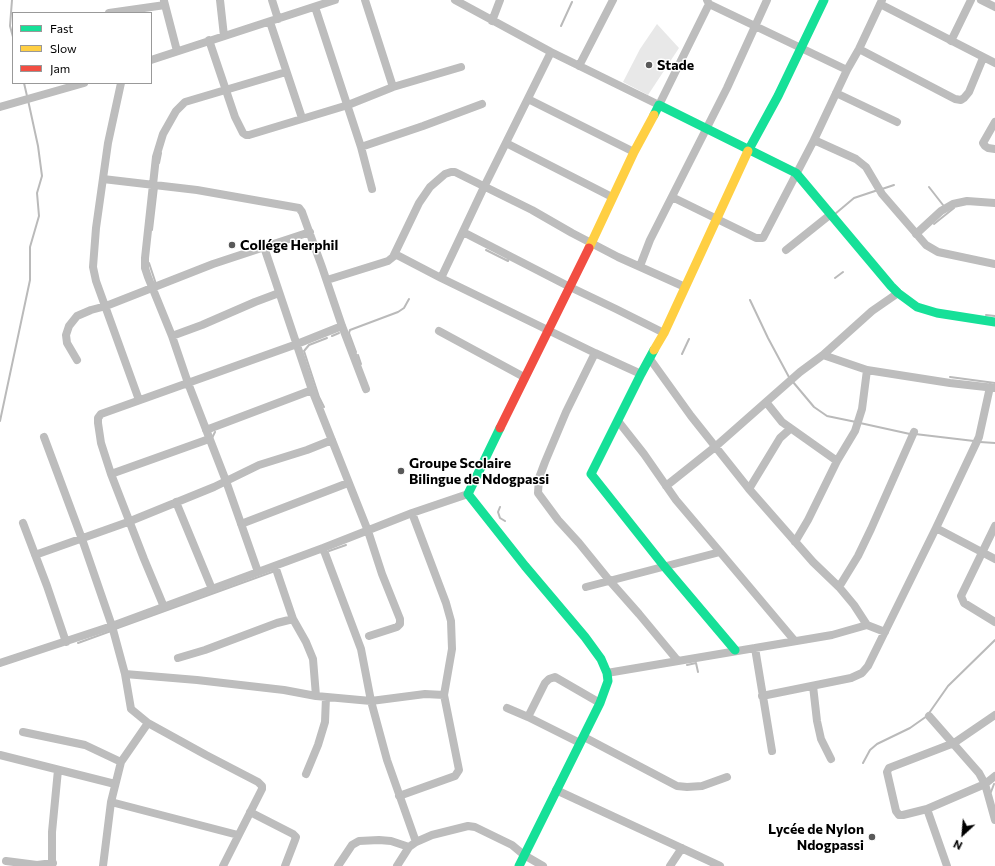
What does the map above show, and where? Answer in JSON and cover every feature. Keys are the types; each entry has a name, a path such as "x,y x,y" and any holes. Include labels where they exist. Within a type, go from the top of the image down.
{"main road":[{"path":"735,650 664,566 591,474 641,374 664,333 749,150 778,96 824,0"},
{"path":"519,866 600,703 608,681 607,673 602,659 585,637 525,566 468,494 592,242 634,152 659,105 796,173 898,293 917,307 937,313 995,322"}],"street":[{"path":"220,0 224,36"},
{"path":"272,0 274,20 286,72 302,118"},
{"path":"152,60 324,2 335,0"},
{"path":"365,0 393,87"},
{"path":"455,0 551,52 659,105 708,2 846,70"},
{"path":"492,20 500,0"},
{"path":"579,66 613,0"},
{"path":"640,266 650,240 727,88 767,0"},
{"path":"951,42 971,0"},
{"path":"980,0 995,7"},
{"path":"672,198 756,238 763,238 814,140 846,70 859,49 881,2 951,42 995,63"},
{"path":"114,12 164,3 177,51"},
{"path":"315,6 348,105 372,189"},
{"path":"209,40 235,117 243,133 246,135 348,105 393,87 461,67"},
{"path":"859,49 955,99 961,100 969,92 983,58"},
{"path":"441,278 462,232 551,52"},
{"path":"258,572 172,336 148,277 145,268 145,258 156,157 163,134 176,110 185,102 286,72"},
{"path":"0,108 81,84"},
{"path":"121,84 108,143 96,228 93,267 96,281 139,400"},
{"path":"836,93 897,122"},
{"path":"528,99 634,152"},
{"path":"361,147 482,104"},
{"path":"995,122 984,143 988,148 995,149"},
{"path":"814,140 856,159 866,166 882,194 926,245 938,252 995,264"},
{"path":"506,143 612,197"},
{"path":"327,280 388,261 395,254 419,203 430,187 445,174 455,172 532,210 572,233 685,287"},
{"path":"103,179 197,190 299,208 310,232 342,326 366,389"},
{"path":"916,234 940,211 953,204 966,201 995,202"},
{"path":"786,250 831,214"},
{"path":"77,360 67,343 66,335 69,326 78,316 213,264 310,232"},
{"path":"462,232 664,333"},
{"path":"264,247 312,390 368,531 382,574 400,619 400,624 397,627 369,636"},
{"path":"395,254 441,278 641,374"},
{"path":"172,336 279,293"},
{"path":"666,486 715,447 800,372 824,355 872,311 898,293"},
{"path":"164,607 128,522 111,474 101,443 98,418 101,414 297,344 342,326"},
{"path":"439,331 524,378"},
{"path":"595,353 566,412 545,462 539,478 538,493 558,520 580,543 609,580 678,661"},
{"path":"762,696 851,678 862,672 868,666 936,528 978,437 992,387 950,383 867,370 824,355"},
{"path":"650,359 682,404 749,489 813,562 839,587 854,605 867,625 885,632"},
{"path":"795,542 808,520 837,461 855,431 862,409 867,370"},
{"path":"206,430 312,390"},
{"path":"766,402 782,422 790,429 837,461"},
{"path":"618,421 644,454 680,506 794,640"},
{"path":"749,489 780,438 790,429"},
{"path":"839,587 858,556 914,432"},
{"path":"44,437 82,539 112,626 125,674 131,709 148,723 258,782 262,786 262,790 223,866"},
{"path":"111,474 209,438"},
{"path":"35,555 128,522 214,487 259,465 307,450 332,440"},
{"path":"241,524 348,483"},
{"path":"0,663 112,626 323,548 412,513 468,494"},
{"path":"176,502 212,589"},
{"path":"399,796 455,776 458,774 459,770 444,695 452,649 451,621 412,513"},
{"path":"23,523 66,642"},
{"path":"995,526 961,596 961,600 964,603 995,622"},
{"path":"936,528 995,559"},
{"path":"323,548 360,649 371,701 387,760 413,844"},
{"path":"586,587 720,552"},
{"path":"275,566 293,619 306,642 313,659 316,696"},
{"path":"178,658 205,650 277,623 293,619"},
{"path":"607,673 794,640 832,635 867,625"},
{"path":"755,648 772,751"},
{"path":"125,674 197,680 284,690 316,696 371,701 424,694 444,695"},
{"path":"528,717 545,683 549,679 555,677 600,703"},
{"path":"813,686 817,721 821,739 831,759"},
{"path":"306,774 318,745 325,722 326,697"},
{"path":"507,708 582,740 677,786 702,786 727,777"},
{"path":"995,715 954,743 889,768 887,772 896,811 899,815 927,809 985,784 995,776"},
{"path":"929,716 979,773 985,784 995,820"},
{"path":"103,866 111,802 121,762 148,723"},
{"path":"23,732 85,745 121,762"},
{"path":"0,755 115,784"},
{"path":"6,861 37,865 52,864 52,832 58,770"},
{"path":"556,790 720,866"},
{"path":"111,802 238,835"},
{"path":"927,809 947,866"},
{"path":"250,812 294,834 296,837 285,866"},
{"path":"397,866 413,844 432,835 461,827 475,826 512,845 524,855 543,866"},
{"path":"338,866 352,844 359,841 380,840 413,844"},
{"path":"670,866 682,848"}],"shaded area":[{"name":"Stade","path":"657,24 679,48 648,95 623,82 640,49"}],"waterway":[{"path":"12,0 10,26 12,33"},
{"path":"561,26 572,2"},
{"path":"24,84 27,96"},
{"path":"0,421 30,280 30,247 39,216 37,193 42,176 38,146 28,100"},
{"path":"159,163 161,153"},
{"path":"882,189 894,185"},
{"path":"152,230 157,187"},
{"path":"929,187 943,205"},
{"path":"835,214 854,198 878,190"},
{"path":"934,224 954,208"},
{"path":"486,250 508,261 509,258"},
{"path":"149,263 156,284"},
{"path":"835,278 843,272"},
{"path":"356,352 349,333 350,330 398,312 404,308 409,299"},
{"path":"750,300 790,379"},
{"path":"986,315 995,316"},
{"path":"332,336 339,333"},
{"path":"324,407 319,397 304,351 309,345 327,338"},
{"path":"682,354 689,339"},
{"path":"358,355 361,364"},
{"path":"950,377 995,383"},
{"path":"793,382 814,407 827,416 856,422"},
{"path":"860,423 910,434"},
{"path":"212,438 215,432"},
{"path":"915,434 974,441"},
{"path":"980,442 995,443"},
{"path":"500,507 498,512 500,518 505,521"},
{"path":"329,551 346,545"},
{"path":"115,629 275,571"},
{"path":"78,643 111,631"},
{"path":"863,763 870,750 877,744 910,728 927,716 948,686 995,640"},
{"path":"687,665 696,663 698,672"},
{"path":"991,792 994,784"}],"traffic: fast":[{"path":"748,151 778,96 824,0"},
{"path":"654,115 659,105 796,173 891,286 917,307 937,313 995,322"},
{"path":"654,350 591,474 664,566 735,650"},
{"path":"500,428 468,494 525,566 585,637 601,659 607,673 608,681 600,703 519,866"}],"traffic: slow":[{"path":"589,248 634,152 654,115"},
{"path":"654,350 664,333 748,151"}],"traffic: jam":[{"path":"500,428 589,248"}],"place":[{"name":"Stade","path":"649,65"},
{"name":"Collége Herphil","path":"232,245"},
{"name":"Groupe Scolaire Bilingue de Ndogpassi","path":"401,471"},
{"name":"Lycée de Nylon Ndogpassi","path":"872,837"}]}
